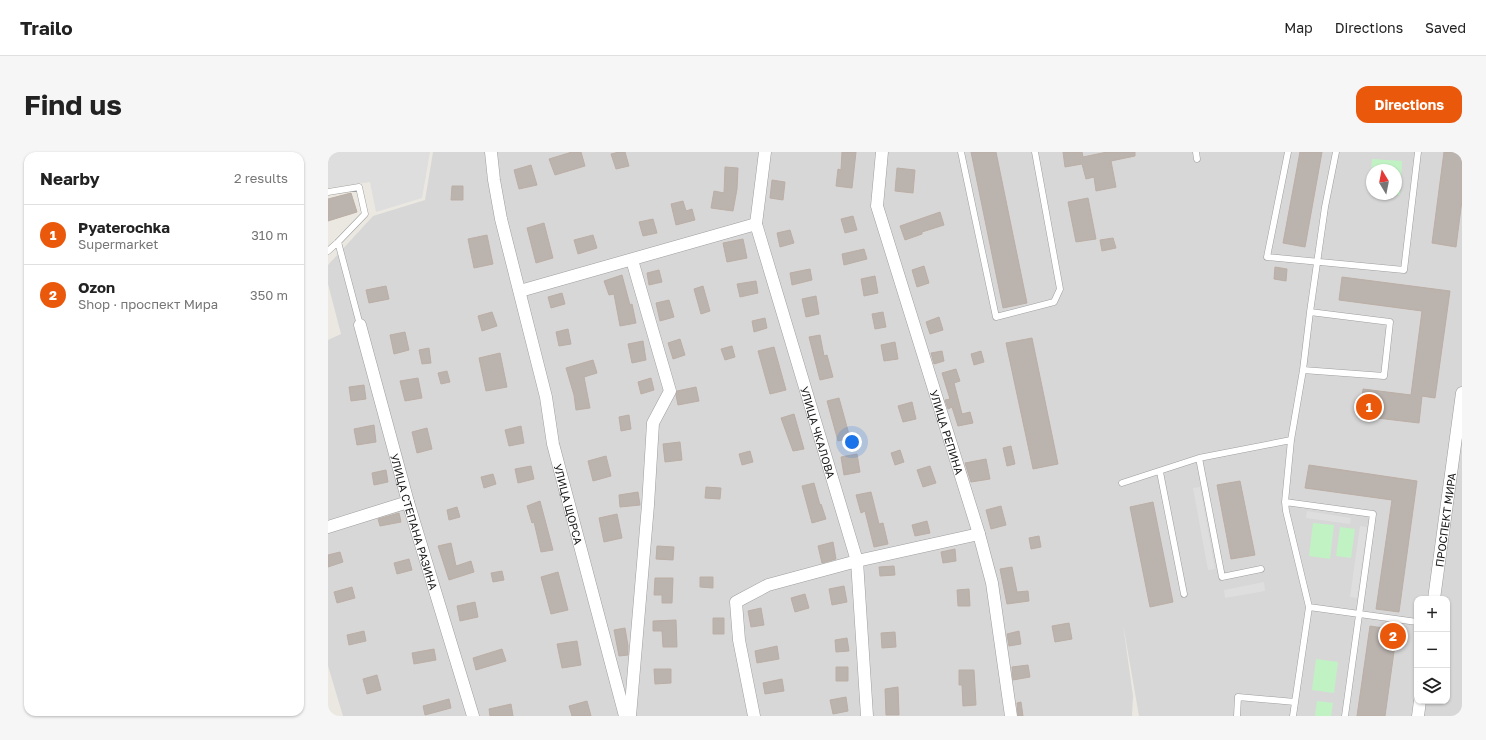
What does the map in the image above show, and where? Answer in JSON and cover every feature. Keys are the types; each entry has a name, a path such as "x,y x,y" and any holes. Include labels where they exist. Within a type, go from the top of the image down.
{"street":[{"name":"УЛИЦА ЩОРСА","path":"493,152 500,219 520,291 546,397 553,444 625,716"},
{"name":"УЛИЦА ЧКАЛОВА","path":"765,152 756,224 857,561 867,716"},
{"name":"УЛИЦА РЕПИНА","path":"882,152 877,206 979,534 992,583 1011,716"},
{"path":"520,291 756,224"},
{"path":"630,716 648,505 653,423 670,391 632,260"},
{"name":"УЛИЦА СТЕПАНА РАЗИНА","path":"360,325 408,502 473,716"},
{"name":"ПРОСПЕКТ МИРА","path":"1434,596 1462,393"},
{"path":"328,526 408,502"},
{"path":"754,716 739,640 736,602 768,585 857,561 979,534"},
{"path":"1418,716 1420,704"}],"lane":[{"path":"961,152 996,317 1054,302 1060,289 1035,152"},
{"path":"1288,152 1267,256 1404,270 1418,152"},
{"path":"1293,716 1309,607 1285,502 1291,440 1303,370 1325,207 1336,152"},
{"path":"328,192 359,187 365,214 328,251"},
{"path":"338,242 360,325"},
{"path":"1303,370 1384,376 1390,322 1310,312"},
{"path":"1122,483 1160,472 1199,458 1291,440"},
{"path":"1199,458 1222,576 1261,569"},
{"path":"1160,472 1184,594"},
{"path":"1285,502 1373,514 1344,716"},
{"path":"1309,607 1414,622"},
{"path":"1236,716 1238,697 1295,702"}],"shaded area":[{"path":"328,152 430,152 422,198 376,212 370,182 328,188"},
{"path":"433,152 1462,152 1462,716 1139,716 1123,624 1133,696 1132,716 343,716 328,666 328,340 341,334 328,284 328,265 373,216 425,200"},
{"path":"1200,487 1215,569 1208,570 1193,488"},
{"path":"1307,511 1351,518 1350,524 1306,518"},
{"path":"1360,526 1367,527 1357,598 1350,597"},
{"path":"1264,582 1265,591 1225,598 1224,590"}],"green space":[{"path":"1372,159 1402,161 1402,164 1372,164"},
{"path":"1313,523 1334,525 1330,559 1309,556"},
{"path":"1340,527 1355,529 1351,558 1336,556"},
{"path":"1316,659 1338,662 1334,693 1312,690"},
{"path":"1317,701 1333,703 1331,716 1315,716"}],"building":[{"path":"572,152 581,152 585,166 555,175 549,159"},
{"path":"625,152 629,166 616,169 611,154"},
{"path":"842,152 856,152 852,188 836,186 838,169 841,170"},
{"path":"971,152 996,152 1027,303 1003,308"},
{"path":"1063,152 1082,152 1083,157 1107,152 1135,152 1135,156 1111,161 1116,187 1096,191 1094,177 1086,179 1082,164 1065,167"},
{"path":"1300,152 1322,152 1305,247 1283,243"},
{"path":"1444,152 1462,152 1462,200 1456,247 1432,243"},
{"path":"531,165 537,185 519,189 514,170"},
{"path":"725,167 738,168 737,189 733,211 711,208 714,191 724,193"},
{"path":"897,168 915,170 913,193 895,191"},
{"path":"772,180 785,182 783,200 770,198"},
{"path":"452,186 463,186 463,200 451,200"},
{"path":"351,193 357,212 328,221 328,199"},
{"path":"1088,198 1096,239 1076,242 1068,202"},
{"path":"683,201 686,211 692,209 695,220 676,225 671,204"},
{"path":"940,212 944,225 922,232 922,234 905,240 900,226"},
{"path":"853,216 857,230 845,233 841,219"},
{"path":"653,219 657,233 643,236 639,222"},
{"path":"544,223 553,258 536,263 527,228"},
{"path":"790,230 794,243 780,247 777,233"},
{"path":"487,235 493,264 474,268 468,239"},
{"path":"593,235 597,248 578,254 574,240"},
{"path":"1113,238 1116,248 1102,251 1100,240"},
{"path":"743,239 747,258 727,262 723,243"},
{"path":"864,249 867,259 844,265 842,254"},
{"path":"924,266 929,283 917,287 912,270"},
{"path":"1275,267 1287,269 1286,281 1274,279"},
{"path":"810,269 812,280 792,285 790,273"},
{"path":"659,270 662,282 649,285 647,273"},
{"path":"622,275 630,305 632,304 636,323 620,326 614,294 609,295 604,281"},
{"path":"875,276 878,293 864,296 861,279"},
{"path":"1342,277 1450,291 1435,398 1422,396 1419,423 1360,416 1363,389 1411,395 1422,311 1339,300"},
{"path":"756,281 758,293 740,297 737,284"},
{"path":"386,286 389,299 369,303 366,290"},
{"path":"703,286 710,311 701,314 694,289"},
{"path":"562,293 565,304 551,308 548,297"},
{"path":"816,296 819,314 806,317 802,299"},
{"path":"669,300 674,317 660,321 656,303"},
{"path":"492,312 497,326 482,331 478,316"},
{"path":"883,312 886,327 875,329 872,314"},
{"path":"939,317 943,330 930,334 926,322"},
{"path":"765,318 767,328 754,332 752,321"},
{"path":"568,329 571,344 559,346 556,332"},
{"path":"405,332 409,350 394,354 390,335"},
{"path":"820,335 824,356 827,355 833,377 820,380 809,337"},
{"path":"1032,338 1058,464 1033,469 1006,343"},
{"path":"680,339 685,355 673,359 668,343"},
{"path":"643,341 646,360 632,363 628,344"},
{"path":"895,342 898,359 884,361 881,345"},
{"path":"732,346 735,357 725,360 721,349"},
{"path":"774,347 786,390 770,394 758,351"},
{"path":"429,348 431,363 422,364 419,350"},
{"path":"942,351 944,361 934,364 931,353"},
{"path":"981,351 984,362 974,365 971,354"},
{"path":"500,353 507,387 486,391 479,358"},
{"path":"593,360 597,373 584,377 590,408 576,410 574,395 566,368"},
{"path":"956,369 960,381 954,383 962,414 970,412 973,423 958,426 952,407 948,409 945,400 950,399 942,373"},
{"path":"447,371 450,382 441,384 438,373"},
{"path":"418,378 422,398 405,401 400,381"},
{"path":"651,378 654,390 641,394 638,382"},
{"path":"364,385 366,399 351,401 349,387"},
{"path":"696,387 699,401 678,405 676,395 677,391"},
{"path":"839,398 850,438 838,441 827,401"},
{"path":"912,402 916,419 903,422 898,406"},
{"path":"794,414 804,449 793,451 781,418"},
{"path":"629,415 631,429 621,431 619,417"},
{"path":"374,425 376,442 357,445 354,429"},
{"path":"521,426 524,443 509,446 505,430"},
{"path":"427,428 432,449 417,453 412,432"},
{"path":"680,442 682,460 665,462 663,444"},
{"path":"1011,446 1015,464 1007,466 1003,448"},
{"path":"900,450 904,462 895,465 891,453"},
{"path":"750,451 753,462 742,465 739,454"},
{"path":"857,454 860,472 844,475 841,457"},
{"path":"606,456 611,476 593,481 588,461"},
{"path":"986,459 990,479 971,482 965,463"},
{"path":"1309,465 1417,481 1399,612 1376,609 1392,500 1305,488"},
{"path":"531,466 534,479 518,483 515,469"},
{"path":"930,466 936,483 923,487 917,470"},
{"path":"386,470 388,482 374,485 372,473"},
{"path":"493,474 496,484 484,488 481,477"},
{"path":"1240,481 1255,555 1231,559 1217,485"},
{"path":"814,483 820,505 821,504 826,519 812,523 802,486"},
{"path":"706,487 721,488 720,499 705,498"},
{"path":"638,492 640,505 620,507 619,495"},
{"path":"871,492 879,524 883,523 888,544 874,547 865,511 861,513 856,495"},
{"path":"540,501 553,550 541,552 534,522 532,523 527,506"},
{"path":"1153,502 1173,602 1150,607 1130,507"},
{"path":"1001,506 1006,525 991,529 986,510"},
{"path":"457,507 460,517 449,520 447,510"},
{"path":"399,513 401,522 380,526 378,519"},
{"path":"617,514 622,538 604,542 599,518"},
{"path":"927,521 930,533 915,536 912,525"},
{"path":"1039,536 1041,547 1031,549 1029,538"},
{"path":"833,542 836,559 822,563 818,546"},
{"path":"451,543 456,566 471,561 474,572 449,580 438,546"},
{"path":"657,546 674,547 673,560 656,559"},
{"path":"955,549 956,561 943,563 941,552"},
{"path":"340,552 343,562 328,567 328,555"},
{"path":"409,559 412,570 397,574 394,563"},
{"path":"894,566 895,575 880,576 879,567"},
{"path":"1012,567 1017,592 1028,591 1029,601 1007,604 1000,569"},
{"path":"502,571 504,580 493,582 491,573"},
{"path":"558,572 568,610 551,614 541,577"},
{"path":"700,577 713,577 713,588 700,587"},
{"path":"655,578 673,578 672,603 662,603 662,595 654,595"},
{"path":"844,586 847,602 832,605 829,589"},
{"path":"352,587 355,598 337,603 334,592"},
{"path":"969,589 970,606 958,606 957,590"},
{"path":"805,594 809,608 795,612 791,598"},
{"path":"475,602 478,617 460,621 457,606"},
{"path":"761,608 764,625 751,627 748,611"},
{"path":"713,618 724,618 724,634 713,634"},
{"path":"676,620 677,647 663,647 662,631 653,631 653,621"},
{"path":"1069,623 1072,639 1055,642 1052,626"},
{"path":"1370,626 1397,630 1385,716 1357,716"},
{"path":"625,628 628,655 619,656 614,630"},
{"path":"364,631 366,641 349,645 347,635"},
{"path":"1019,631 1021,644 1009,646 1007,634"},
{"path":"895,632 896,647 882,648 881,633"},
{"path":"847,638 849,651 836,652 835,640"},
{"path":"577,641 581,665 562,668 557,644"},
{"path":"777,646 779,659 757,663 755,651"},
{"path":"434,649 436,660 414,664 412,653"},
{"path":"502,649 506,661 476,670 473,658"},
{"path":"1028,665 1030,677 1013,680 1012,667"},
{"path":"836,667 848,667 848,681 836,681"},
{"path":"654,669 671,669 671,683 655,684"},
{"path":"959,670 974,670 976,705 963,706 962,685 959,685"},
{"path":"377,675 381,690 367,694 363,679"},
{"path":"782,679 784,691 765,694 763,683"},
{"path":"898,687 899,715 886,715 885,689"},
{"path":"846,697 848,711 833,714 830,700"},
{"path":"449,699 451,708 425,715 423,706"},
{"path":"587,701 591,716 572,716 569,706"},
{"path":"1021,702 1023,716 1018,716 1017,703"},
{"path":"511,704 513,716 490,716 489,709"}],"place":[{"name":"Pyaterochka","path":"1369,407"},
{"name":"Ozon","path":"1393,636"}]}
